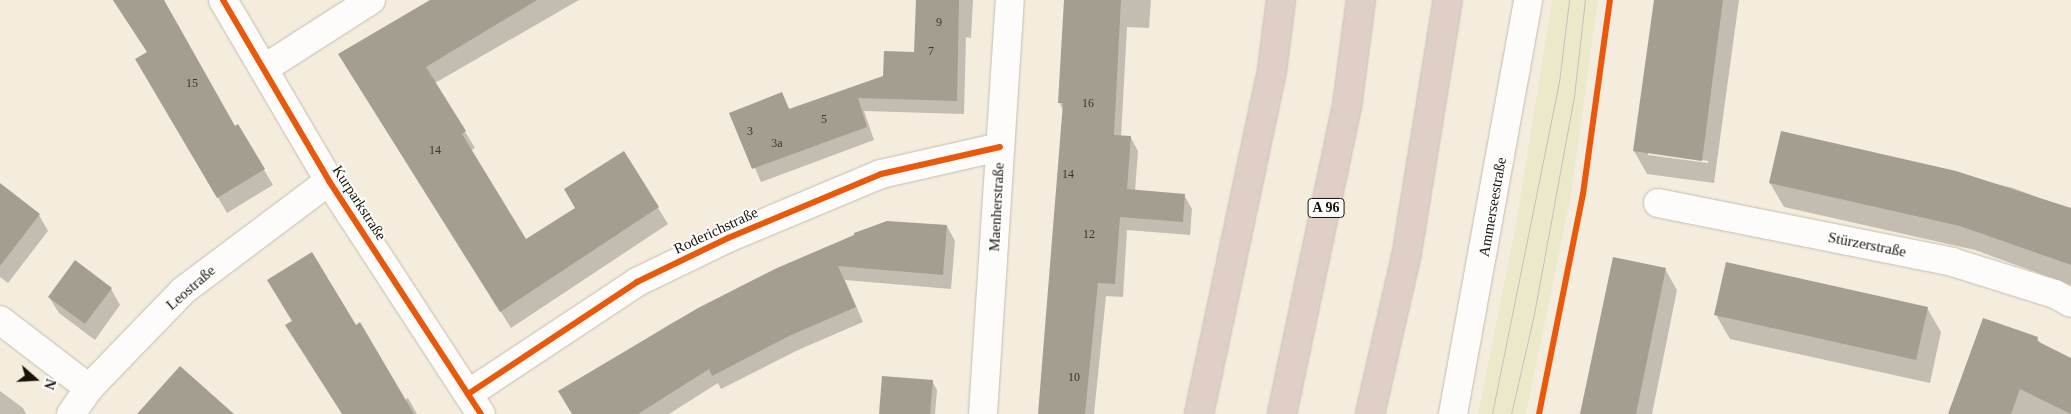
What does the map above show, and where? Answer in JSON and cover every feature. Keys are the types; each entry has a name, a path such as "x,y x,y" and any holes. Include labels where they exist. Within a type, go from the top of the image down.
{"highway":[{"path":"1199,414 1272,71 1281,0"},
{"name":"A 96","path":"1282,414 1347,106 1361,0"},
{"path":"1370,414 1407,252 1448,0"}],"street":[{"name":"Kurparkstraße","path":"223,0 265,68 329,181 475,404"},
{"path":"265,68 371,0"},
{"name":"Maenherstraße","path":"983,414 1010,0"},
{"name":"Ammerseestraße","path":"1453,414 1528,0"},
{"name":"Roderichstraße","path":"475,404 637,282 728,238 881,174 1000,147"},
{"name":"Leostraße","path":"71,414 88,388 184,290 329,181"},
{"name":"Stürzerstraße","path":"1658,203 1952,262 2055,294 2071,303"},
{"path":"0,320 88,388"}],"shaded area":[{"path":"1552,0 1598,0 1571,195 1526,414 1478,414 1517,218"}],"building":[{"path":"113,0 164,0 235,126 238,124 265,169 217,198 135,59 147,52"},
{"path":"430,0 537,0 426,67 466,131 462,134 526,239 575,208 564,189 624,151 659,207 500,312 338,54"},
{"path":"916,0 959,0 957,101 858,98 867,127 752,169 729,113 782,92 789,109 883,76 884,51 914,52"},
{"path":"1064,0 1121,0 1114,135 1131,136 1127,189 1185,194 1183,222 1120,217 1115,284 1098,283 1085,414 1038,414 1063,103 1058,103"},
{"path":"1654,0 1723,0 1702,161 1633,151"},
{"path":"1781,131 1956,171 2071,208 2071,265 1960,226 1769,183"},
{"path":"0,183 40,214 0,266"},
{"path":"887,221 947,225 943,275 838,266 856,307 789,336 712,376 709,369 638,414 572,414 558,391 698,308 777,268 854,235 854,233"},
{"path":"312,252 356,325 360,322 414,414 342,414 285,325 292,321 267,280"},
{"path":"1613,257 1666,268 1636,414 1580,414"},
{"path":"75,260 112,288 85,324 48,297"},
{"path":"1726,262 1928,307 1916,360 1714,315"},
{"path":"1983,318 2038,337 2037,341 2071,358 2071,414 2020,389 2011,414 1948,414"},
{"path":"180,366 234,414 137,414"},
{"path":"882,376 933,380 930,414 879,414"}],"tram line":[{"path":"1492,414 1559,82 1569,0"},
{"path":"1511,414 1534,314 1574,96 1585,0"}],"cycle path":[{"path":"223,0 329,181 481,414"},
{"path":"1539,414 1583,194 1610,0"},
{"path":"468,394 637,282 728,238 881,174 1000,147"}]}
